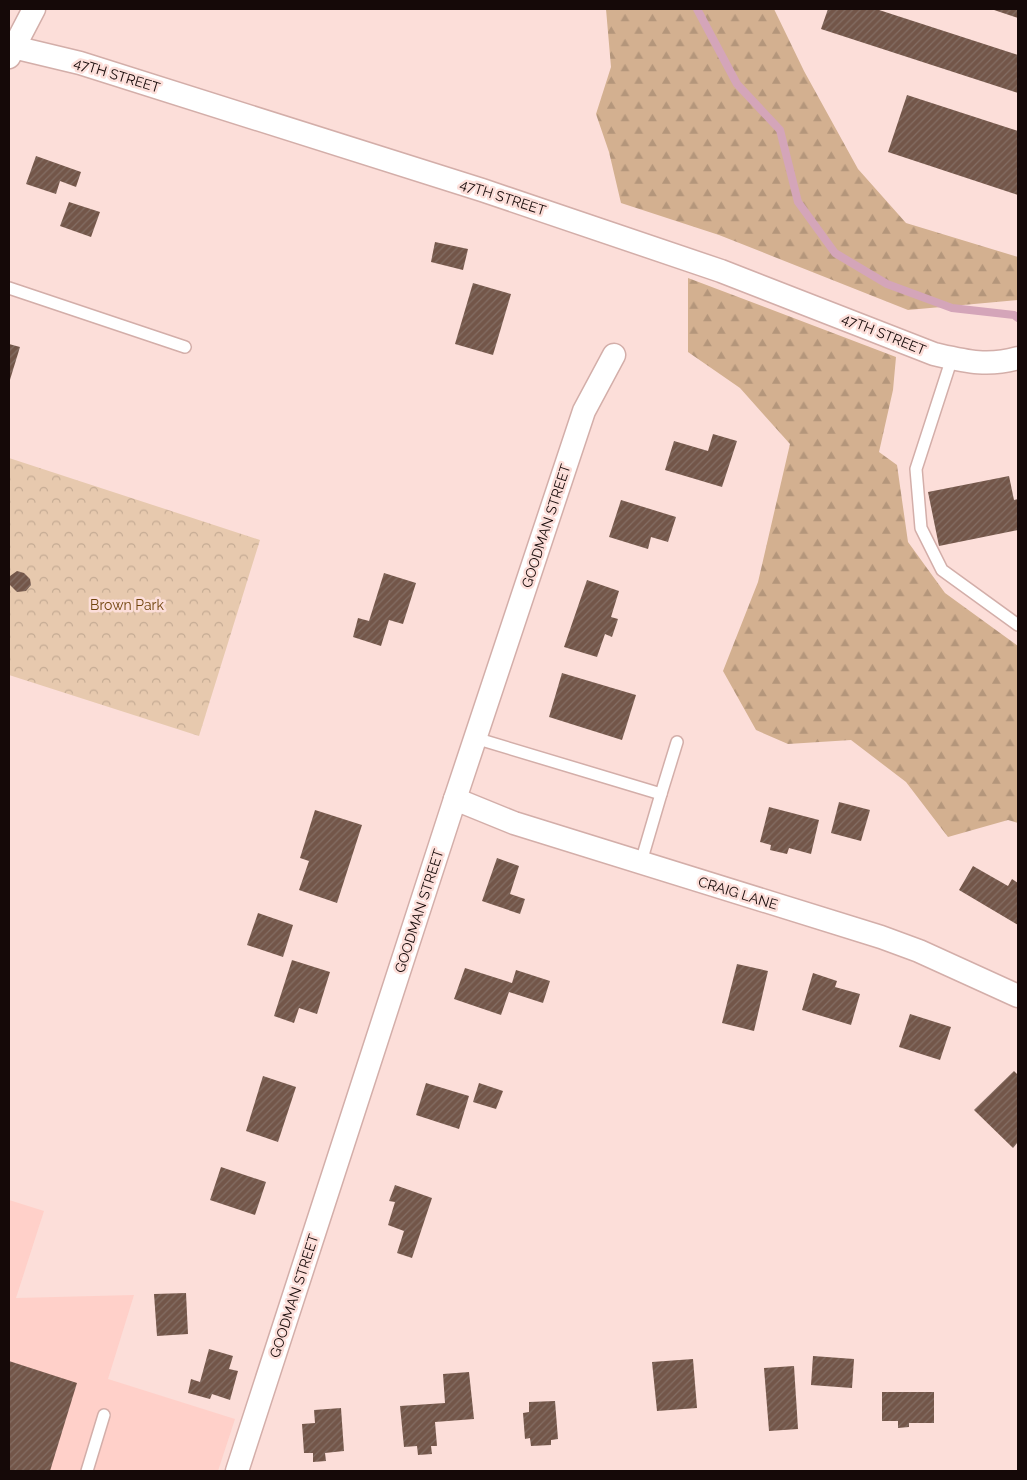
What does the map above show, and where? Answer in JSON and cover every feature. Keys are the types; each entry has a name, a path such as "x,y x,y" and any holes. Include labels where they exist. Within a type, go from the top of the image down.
{"street":[{"path":"10,50 34,9"},
{"name":"47TH STREET","path":"10,50 80,63 482,190 721,271 934,354 968,362 992,363 1018,358"},
{"name":"GOODMAN STREET","path":"237,1471 455,799 584,411 614,355"},
{"name":"CRAIG LANE","path":"455,799 514,822 881,937 919,951 1018,996"}],"lane":[{"path":"9,288 185,347"},
{"path":"952,358 916,469 921,528 942,570 1018,625"},
{"path":"475,738 661,794"},
{"path":"641,862 677,742"},
{"path":"87,1471 104,1415"}],"shaded area":[{"path":"9,1200 44,1211 16,1298 134,1295 108,1379 235,1419 218,1471 9,1471"}],"green space":[{"path":"606,9 774,9 804,71 858,169 906,223 1018,257 1018,300 908,310 719,235 621,203 609,152 596,114 611,67"},
{"path":"688,278 896,357 893,390 879,452 897,465 908,542 945,593 1018,646 1018,823 1008,820 948,837 906,782 851,740 788,744 756,730 723,671 758,582 790,444 740,388 688,352"},
{"name":"Brown Park","path":"9,458 260,540 199,736 9,675"}],"building":[{"path":"828,9 876,9 1018,55 1018,93 821,29"},
{"path":"991,9 1018,9 1018,18"},
{"path":"907,95 1018,131 1018,195 888,152"},
{"path":"36,156 81,172 76,187 60,181 56,194 26,184"},
{"path":"69,202 100,212 91,237 60,226"},
{"path":"435,242 468,249 463,270 431,262"},
{"path":"473,283 511,294 493,355 455,344"},
{"path":"9,344 20,347 9,383"},
{"path":"713,434 737,441 722,487 665,470 674,441 708,451"},
{"path":"1009,476 1014,500 1018,499 1018,530 939,546 928,492"},
{"path":"621,500 676,517 668,542 651,537 648,549 609,537"},
{"path":"17,571 24,573 30,579 31,585 26,591 17,592 10,585 10,576"},
{"path":"384,573 416,583 403,624 389,620 381,646 353,637 358,618 369,621"},
{"path":"587,580 619,591 611,617 618,619 612,637 605,634 597,657 564,647"},
{"path":"562,673 636,695 622,740 549,717"},
{"path":"839,802 870,810 861,841 831,833"},
{"path":"769,807 819,820 811,854 789,848 787,854 770,850 771,845 760,842"},
{"path":"315,810 362,825 337,903 299,890 309,861 300,858"},
{"path":"497,858 519,866 510,894 525,899 520,914 482,901"},
{"path":"973,866 1008,886 1012,879 1018,883 1018,925 959,890"},
{"path":"258,913 293,925 283,957 247,945"},
{"path":"292,960 330,972 317,1014 299,1008 294,1023 274,1016"},
{"path":"737,964 768,971 754,1031 722,1023"},
{"path":"465,968 512,983 516,970 550,981 543,1003 509,992 501,1015 454,999"},
{"path":"813,973 837,981 835,987 860,994 851,1025 802,1010"},
{"path":"910,1014 951,1027 940,1060 899,1047"},
{"path":"1014,1071 1018,1075 1018,1142 1013,1148 974,1110"},
{"path":"263,1076 296,1087 278,1142 246,1131"},
{"path":"426,1083 469,1096 459,1129 416,1115"},
{"path":"479,1083 503,1091 496,1109 473,1102"},
{"path":"221,1167 266,1182 255,1215 210,1200"},
{"path":"395,1185 432,1198 412,1258 397,1253 404,1231 388,1225 395,1202 389,1201"},
{"path":"186,1293 188,1334 157,1336 154,1294"},
{"path":"209,1349 233,1356 229,1369 238,1371 230,1400 212,1394 210,1399 188,1393 191,1379 200,1382"},
{"path":"813,1356 854,1359 852,1388 811,1385"},
{"path":"693,1359 697,1408 657,1411 652,1362"},
{"path":"9,1361 77,1383 50,1471 9,1471"},
{"path":"794,1366 798,1429 769,1431 764,1368"},
{"path":"469,1372 474,1419 435,1422 437,1446 431,1446 432,1454 418,1455 417,1446 404,1447 400,1406 445,1403 443,1374"},
{"path":"882,1392 934,1392 934,1423 909,1423 909,1427 898,1428 898,1421 882,1421"},
{"path":"555,1401 558,1439 551,1440 551,1445 531,1446 530,1438 525,1439 523,1413 529,1412 529,1402"},
{"path":"341,1408 344,1451 325,1453 326,1461 313,1462 313,1453 304,1453 302,1424 315,1423 314,1410"}],"waterway":[{"path":"697,9 737,84 780,130 798,202 835,253 887,284 952,308 1014,315 1018,318"}]}
